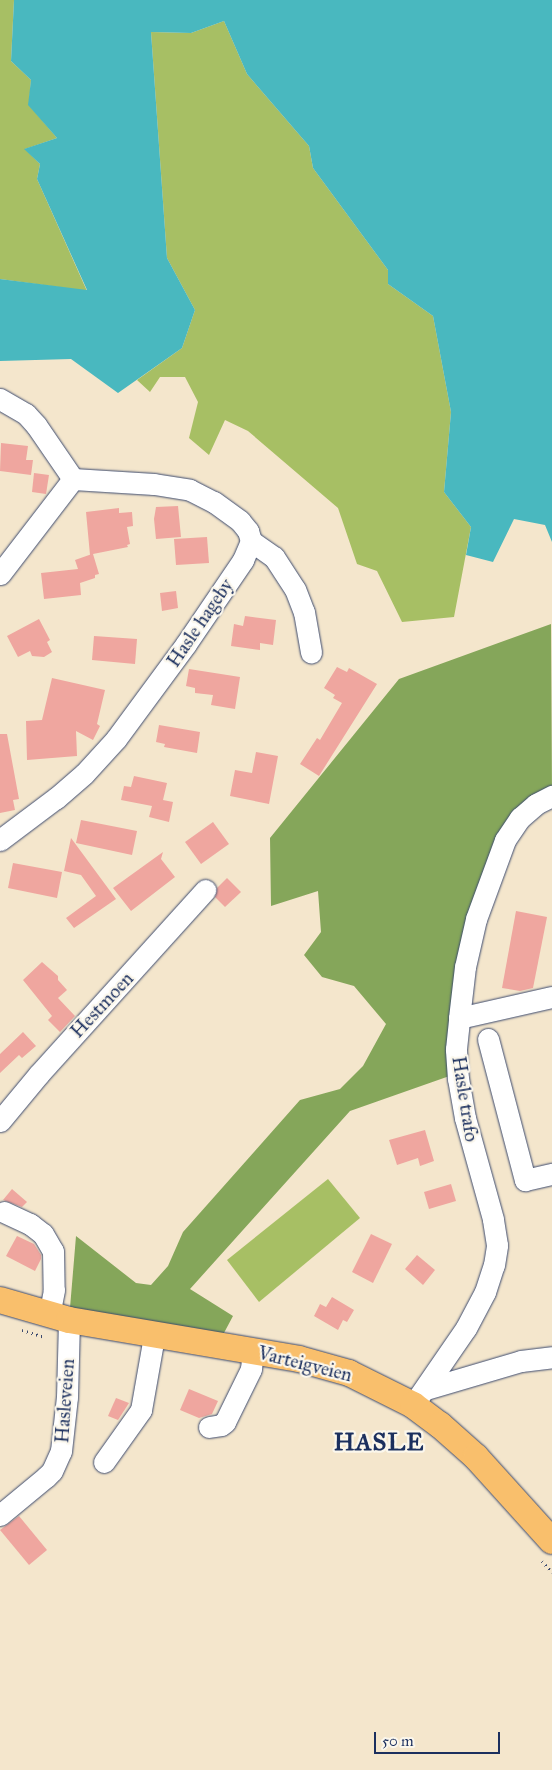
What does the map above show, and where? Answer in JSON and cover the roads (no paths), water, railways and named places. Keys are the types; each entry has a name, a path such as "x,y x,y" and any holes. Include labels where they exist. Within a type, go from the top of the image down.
{"main road":[{"name":"Varteigveien","path":"0,1300 62,1326 154,1336 299,1359 342,1371 382,1388 420,1397 476,1457 546,1550"}],"street":[{"path":"0,399 20,410 36,425 73,479"},
{"path":"73,479 154,484 190,490 214,502 240,521 248,531 251,541 265,548 274,556 295,590 304,612 310,652"},
{"path":"0,574 73,479"},
{"name":"Hasle hageby","path":"0,840 56,798 84,774 116,739 186,644 249,550 251,541"},
{"name":"Hasle trafo","path":"420,1397 466,1328 486,1292 494,1265 497,1245 493,1219 465,1118 458,1079 456,1049 465,967 476,919 505,840 520,818 536,804 552,796"},
{"name":"Hestmoen","path":"0,1121 45,1067 206,890"},
{"path":"458,1018 552,997"},
{"path":"488,1039 525,1180 552,1174"},
{"name":"Hasleveien","path":"0,1515 46,1478 58,1460 65,1428 62,1326 54,1290 53,1251 43,1234 30,1224 4,1212"},
{"path":"104,1462 141,1410 154,1336"},
{"path":"209,1427 221,1425 225,1422 251,1369 253,1351"},
{"path":"420,1397 521,1361 552,1357"}],"water":[{"path":"14,0 552,0 552,542 545,525 514,519 493,562 466,555 471,527 444,492 451,412 433,316 388,284 388,270 313,168 309,146 247,74 224,21 191,33 151,32 167,258 195,310 182,348 118,393 71,359 0,361 0,279 87,290 37,179 40,164 24,149 57,138 28,105 31,80 11,61"}],"district":[{"name":"HASLE","path":"379,1443"}]}
